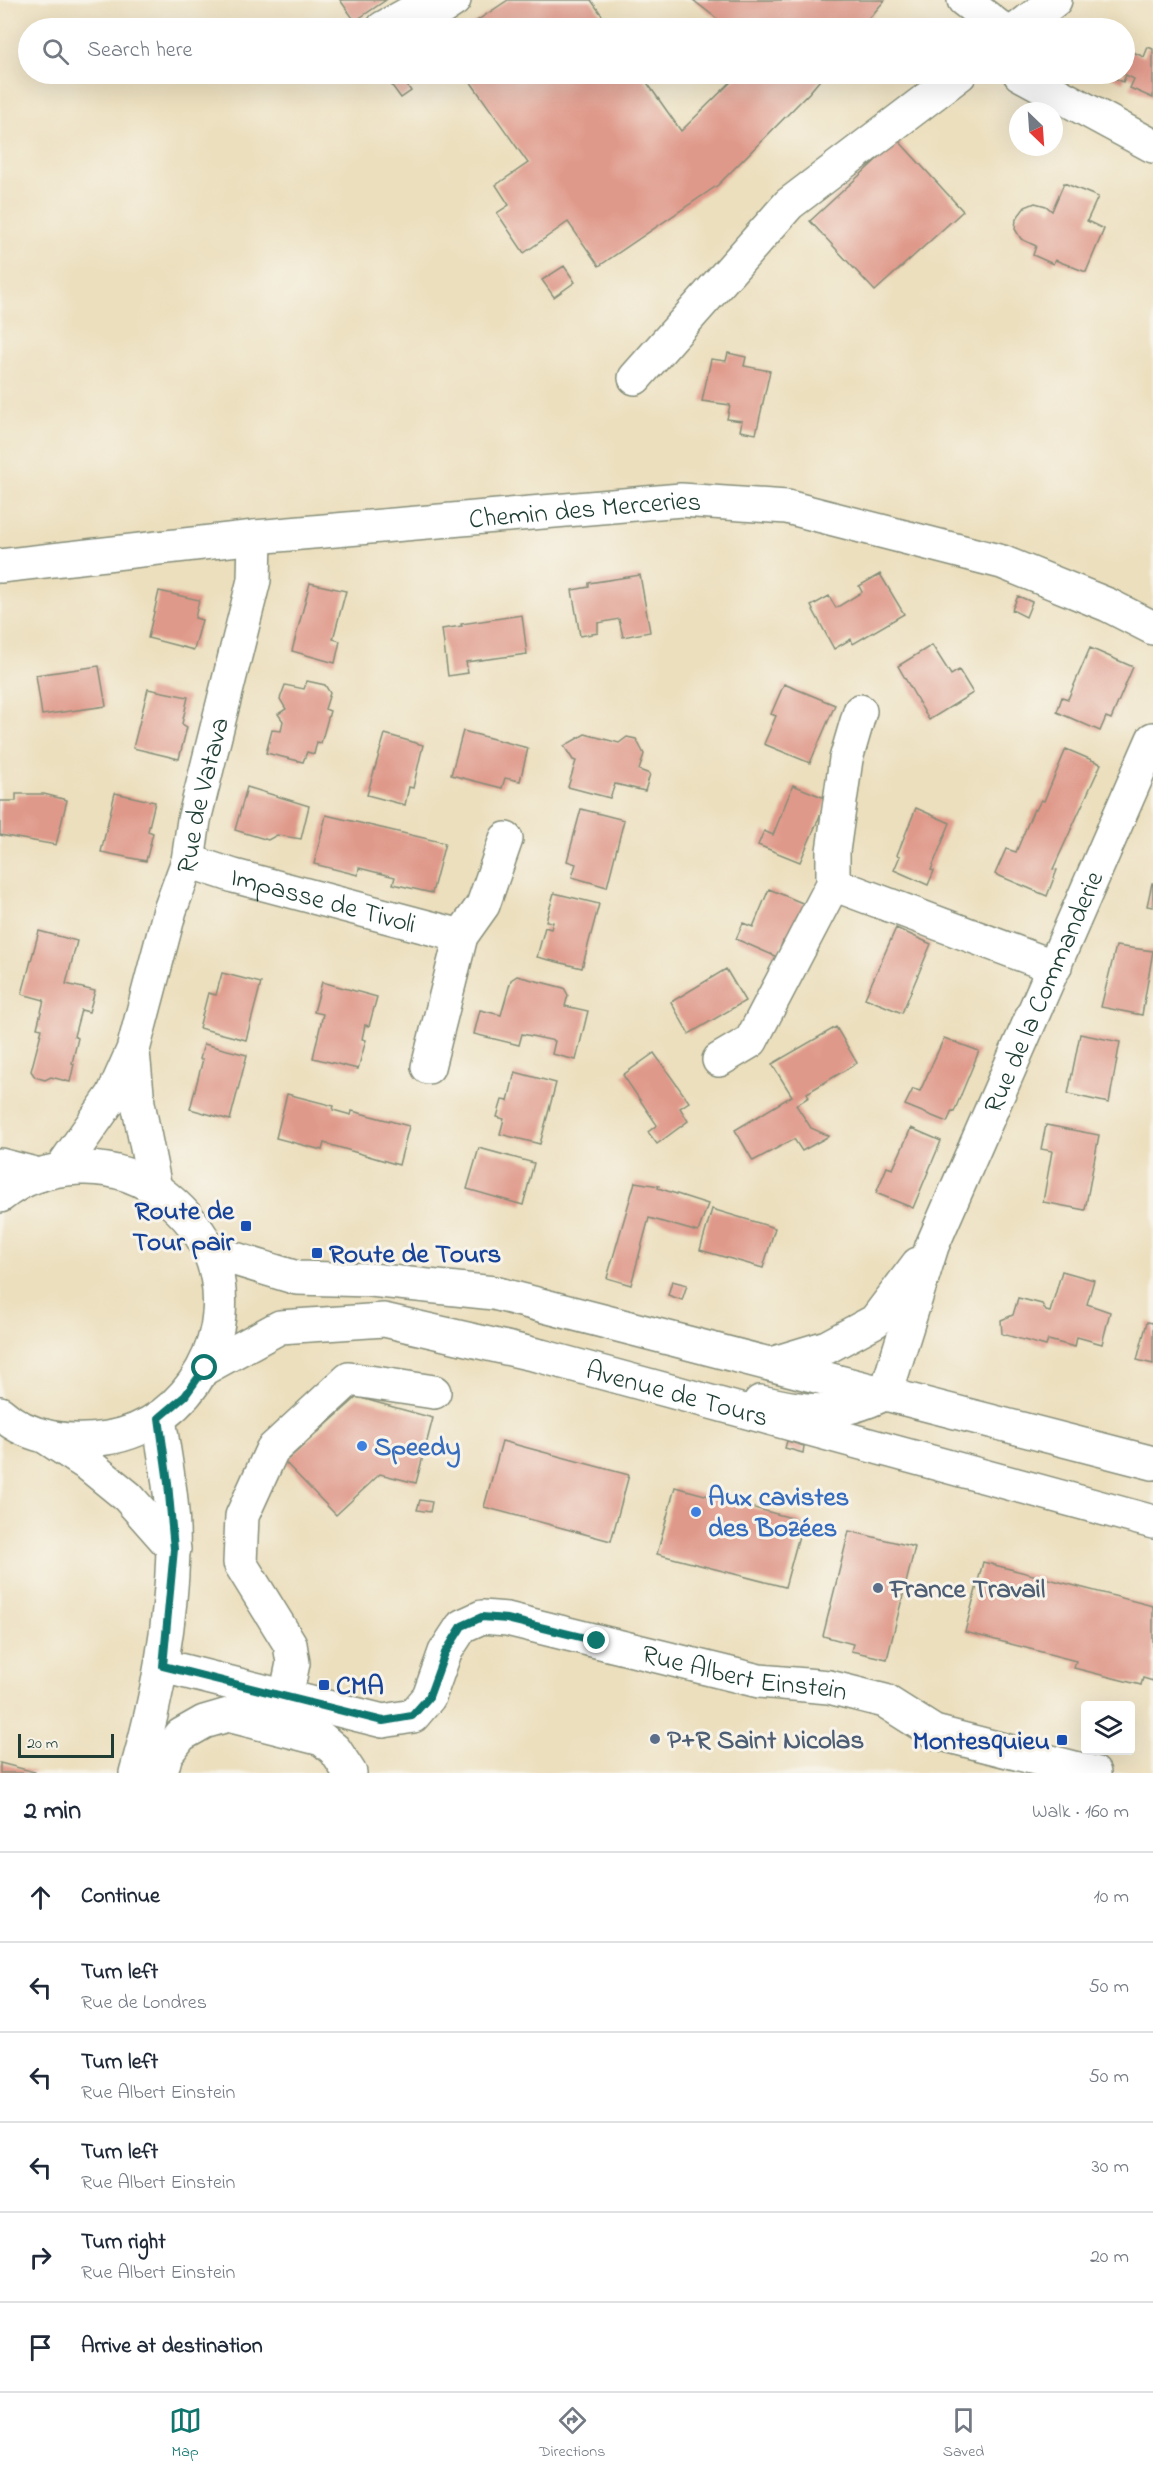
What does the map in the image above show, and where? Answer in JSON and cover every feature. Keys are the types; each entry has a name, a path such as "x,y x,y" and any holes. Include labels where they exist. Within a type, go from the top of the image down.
{"street":[{"path":"401,18 410,13 442,8 454,0"},
{"path":"964,0 987,18"},
{"path":"1032,18 1054,0"},
{"path":"635,378 789,204 947,84"},
{"path":"1038,84 1153,146"},
{"name":"Chemin des Merceries","path":"0,566 255,537 681,500 787,507 1002,562 1108,605 1153,628"},
{"name":"Rue de Vatava","path":"50,1172 113,1095 133,1050 170,910 188,861 194,820 254,580 255,537"},
{"path":"719,1060 751,1041 833,884 833,850 846,759 860,711"},
{"name":"Rue de la Commanderie","path":"886,1393 932,1245 1153,739"},
{"path":"428,1067 461,936 483,905 506,838"},
{"name":"Impasse de Tivoli","path":"188,861 234,876 461,936"},
{"path":"833,884 1055,967"},
{"name":"Rue de Vatava","path":"133,1050 138,1103 155,1188"},
{"path":"0,1165 50,1172 94,1168 126,1174 155,1188 187,1215 209,1251 218,1279 220,1309 216,1340 205,1368 185,1396 159,1418 123,1436 83,1442 44,1436"},
{"path":"0,1196 8,1190 50,1172"},
{"name":"Rue de la Commanderie","path":"771,1364 828,1347 875,1321 932,1245"},
{"name":"Avenue de Tours","path":"209,1251 297,1278 370,1280 495,1293 1153,1463"},
{"name":"Avenue de Tours","path":"205,1368 280,1327 384,1320 541,1356 1153,1522"},
{"path":"541,1356 800,1410 834,1412 862,1405 886,1393"},
{"path":"286,1697 293,1663 290,1644 240,1563 242,1516 272,1449 350,1379 434,1392"},
{"path":"2,1417 44,1436 90,1466 128,1497 174,1549"},
{"path":"136,1773 163,1666 174,1549 159,1418"},
{"name":"Rue Albert Einstein","path":"163,1666 383,1721 412,1716 429,1697 445,1653 462,1626 482,1617 507,1619 759,1681 829,1687 885,1701 934,1732 1094,1773"},
{"path":"161,1773 166,1755 182,1735 204,1722 228,1715 322,1739 335,1750 350,1773"}],"building":[{"path":"340,0 386,0 359,18 353,18"},
{"path":"508,0 591,0 604,18 481,18"},
{"path":"693,0 885,0 870,18 716,18"},
{"path":"1148,47 1153,49 1153,98 1130,88 1132,84 1135,84 1135,53 1144,57"},
{"path":"391,84 406,84 411,91 401,98"},
{"path":"472,84 648,84 681,131 729,84 817,84 718,185 599,266 568,222 524,253 497,213 509,205 496,185 528,163"},
{"path":"898,140 963,211 875,291 810,221"},
{"path":"1064,183 1098,197 1087,221 1104,229 1086,272 1055,260 1053,264 1033,255 1036,246 1021,239 1015,229 1016,219 1025,207 1035,203 1046,206 1052,211"},
{"path":"564,266 575,282 554,297 542,280"},
{"path":"728,353 746,357 744,366 770,371 756,434 740,431 742,421 727,419 730,405 702,401 711,359 726,361"},
{"path":"880,574 904,614 853,644 851,639 834,649 811,606 829,596 836,608 862,592 859,586"},
{"path":"640,575 650,632 623,637 619,619 598,623 598,633 580,636 572,590 589,587 589,583"},
{"path":"310,583 346,591 333,639 340,641 335,663 292,651"},
{"path":"159,591 199,600 195,618 202,620 194,650 148,638"},
{"path":"1018,596 1032,602 1026,617 1012,610"},
{"path":"522,615 527,654 466,662 468,673 448,676 442,629"},
{"path":"932,645 951,675 959,670 973,693 929,720 898,666"},
{"path":"1090,648 1133,667 1111,719 1106,717 1100,731 1057,712 1062,697 1068,699"},
{"path":"99,666 106,706 42,715 36,675"},
{"path":"307,681 325,685 330,693 325,709 330,711 321,743 317,742 314,754 307,752 303,762 266,753 272,730 281,731 283,721 278,714 286,709 280,699 285,685 304,689"},
{"path":"784,684 835,705 810,763 764,744 776,716 771,714"},
{"path":"148,689 188,697 182,724 187,727 179,759 133,748"},
{"path":"463,731 528,748 520,781 505,778 502,788 451,775"},
{"path":"385,734 423,745 413,788 409,787 405,805 367,795"},
{"path":"585,734 619,743 627,737 636,739 644,754 639,770 650,774 645,791 615,784 610,798 568,787 576,761 564,746"},
{"path":"1066,749 1101,764 1053,869 1057,870 1047,896 995,874 1006,849 1016,852 1034,809 1036,810 1041,800 1044,801"},
{"path":"793,785 827,799 800,862 758,845 764,831 773,835"},
{"path":"247,787 309,806 301,839 277,835 268,840 235,830"},
{"path":"115,793 155,802 148,831 153,833 146,861 101,852"},
{"path":"16,794 44,794 67,800 56,845 0,835 0,801 16,801"},
{"path":"916,808 950,823 931,870 934,871 928,885 894,870 900,856 897,855"},
{"path":"581,809 624,820 607,887 572,877 576,864 567,861"},
{"path":"326,815 445,843 432,893 393,884 395,877 359,868 358,875 314,864"},
{"path":"1153,883 1153,907 1147,906"},
{"path":"769,889 807,905 791,944 783,941 777,957 736,939 743,923 753,927"},
{"path":"554,893 599,904 582,968 537,957 545,927 551,929 553,922 546,921"},
{"path":"896,928 931,944 902,1013 865,998"},
{"path":"39,931 77,941 66,984 95,991 89,1012 81,1010 74,1036 78,1038 70,1082 51,1077 45,1080 35,1077 31,1071 42,1029 37,1028 44,1000 22,994"},
{"path":"1116,946 1153,951 1142,1015 1101,1007"},
{"path":"726,969 745,1001 689,1034 671,1002"},
{"path":"222,973 261,983 246,1040 199,1028 208,993 216,995"},
{"path":"517,976 564,988 568,995 565,1006 588,1011 576,1060 552,1054 555,1041 522,1034 519,1045 474,1034 480,1010 501,1015 511,980"},
{"path":"322,982 377,997 369,1026 365,1025 362,1039 366,1040 358,1069 313,1058 323,1014 314,1012"},
{"path":"836,1027 857,1063 807,1093 809,1097 796,1105 811,1128 829,1136 802,1151 794,1139 753,1161 735,1130 792,1096 772,1064"},
{"path":"1080,1034 1120,1042 1109,1103 1068,1094"},
{"path":"944,1038 979,1051 954,1112 952,1111 947,1122 905,1105 913,1089 920,1091"},
{"path":"204,1044 247,1055 230,1120 190,1109 203,1059 200,1059"},
{"path":"654,1053 689,1102 680,1108 688,1121 657,1144 648,1132 657,1125 623,1075"},
{"path":"515,1072 556,1083 540,1144 500,1134 504,1119 497,1117 502,1100 508,1101"},
{"path":"287,1094 334,1106 333,1110 351,1115 352,1111 409,1126 399,1165 324,1143 322,1150 276,1138"},
{"path":"1046,1125 1099,1135 1085,1210 1043,1202 1052,1151 1041,1149"},
{"path":"911,1128 941,1141 913,1208 876,1193 887,1167 893,1169"},
{"path":"479,1148 534,1163 523,1205 467,1189"},
{"path":"635,1182 659,1186 658,1188 708,1204 698,1232 649,1218 631,1285 607,1278"},
{"path":"712,1209 775,1228 763,1268 700,1250"},
{"path":"1062,1271 1094,1280 1087,1304 1110,1312 1102,1344 1077,1337 1075,1347 1048,1340 1046,1346 1002,1334 1001,1320 1013,1315 1018,1298 1042,1304 1046,1311 1050,1312"},
{"path":"672,1281 687,1285 682,1300 668,1295"},
{"path":"1147,1322 1153,1323 1153,1364 1137,1360"},
{"path":"357,1397 433,1418 416,1483 380,1474 336,1515 285,1462"},
{"path":"502,1441 629,1475 611,1541 484,1507"},
{"path":"787,1441 804,1446 803,1453 785,1448"},
{"path":"675,1487 803,1521 785,1587 657,1554"},
{"path":"420,1500 432,1502 430,1512 417,1510"},
{"path":"849,1531 915,1547 887,1659 851,1651 853,1644 823,1636"},
{"path":"983,1562 1153,1606 1153,1681 1143,1678 1141,1685 1074,1668 1076,1661 965,1632"},
{"path":"0,1763 35,1772 35,1773 0,1773"}],"place":[{"name":"Route de Tour pair","path":"246,1226"},
{"name":"Route de Tours","path":"317,1253"},
{"name":"Speedy","path":"362,1446"},
{"name":"Aux cavistes des Bozées","path":"696,1512"},
{"name":"France Travail","path":"878,1588"},
{"name":"CMA","path":"324,1685"},
{"name":"P+R Saint Nicolas","path":"655,1739"},
{"name":"Montesquieu","path":"1062,1740"}],"route":[{"path":"205,1368 185,1396 159,1418 174,1549 163,1666 383,1721 412,1716 429,1697 445,1653 462,1626 482,1617 507,1619 597,1641"}]}
